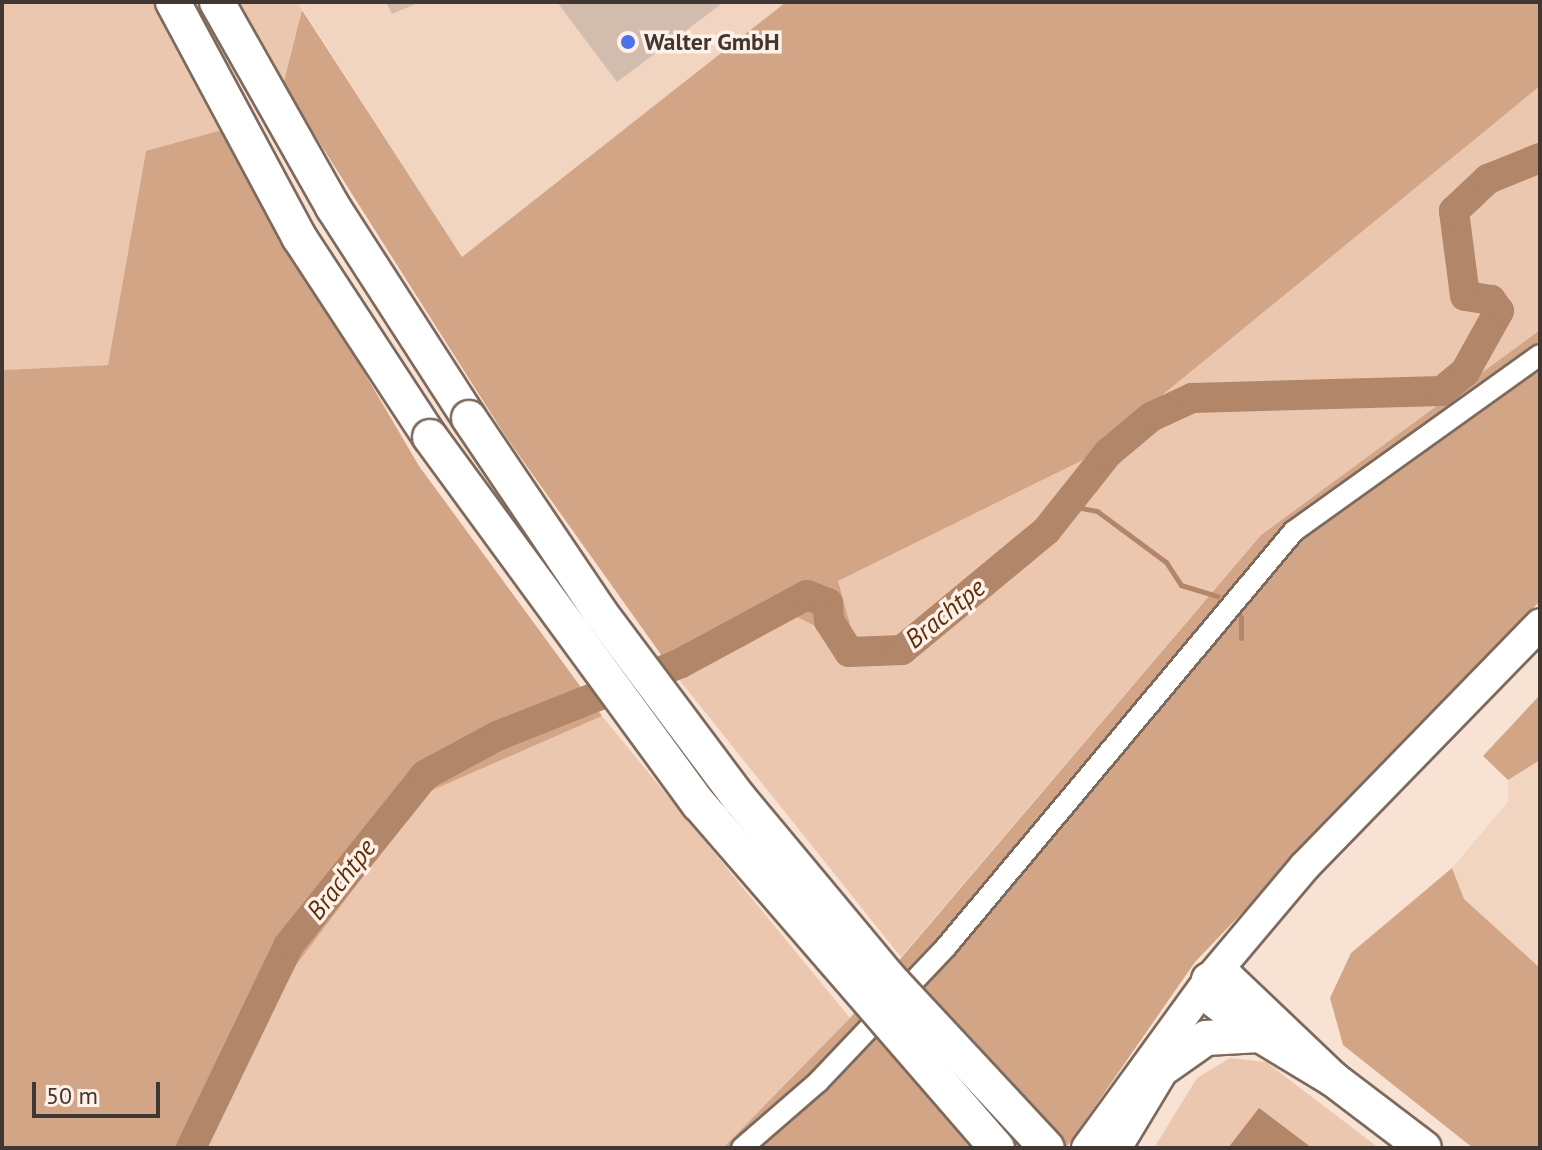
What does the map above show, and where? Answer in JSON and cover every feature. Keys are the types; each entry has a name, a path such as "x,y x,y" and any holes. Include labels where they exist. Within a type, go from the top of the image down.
{"highway":[{"path":"173,2 299,237 430,437 699,804 997,1148"},
{"path":"217,2 333,207 469,418 599,611 739,798 888,977 1047,1148"},
{"path":"1217,986 1260,1035 1333,1079"},
{"path":"1217,986 1424,1148"},
{"path":"1166,1066 1206,1038 1260,1035"}],"main road":[{"path":"1087,1148 1310,871 1540,624"},
{"path":"1310,871 1540,644"},
{"path":"1116,1148 1217,986"}],"street":[{"path":"742,1148 818,1082 946,947 1294,531 1540,355"}],"shaded area":[{"path":"2,2 156,2 222,130 146,152 108,365 2,370"},
{"path":"240,2 298,2 302,10 283,85"},
{"path":"298,2 786,2 462,257"},
{"path":"786,2 1540,2 1540,86 1083,460 838,581 856,646 797,617 677,677 506,437 283,85 302,10 462,257"},
{"path":"1540,86 1540,330 1261,535 901,957 677,677 798,616 855,645 837,581 1083,460"},
{"path":"222,130 419,466 602,716 426,793 297,964 198,1148 2,1148 2,370 108,365 146,151"},
{"path":"1540,330 1540,601 1195,962 1066,1148 723,1148 850,1018 1261,535"},
{"path":"1540,695 1540,760 1508,780 1483,756"},
{"path":"602,716 850,1018 723,1148 198,1148 297,964 426,793"},
{"path":"1540,760 1540,968 1464,899 1452,868 1508,802 1508,780"},
{"path":"1452,868 1464,899 1540,968 1540,1148 1473,1148 1343,1045 1330,998 1351,953"},
{"path":"1230,1058 1266,1062 1379,1148 1154,1148 1197,1078"},
{"path":"1259,1108 1312,1148 1228,1148"}],"building":[{"path":"386,2 420,2 392,14"},
{"name":"Walter GmbH","path":"557,2 724,2 617,82"}],"waterway":[{"name":"Brachtpe","path":"191,1148 288,946 425,775 497,736 681,663 807,595 828,603 829,621 849,652 902,650 1046,531 1108,453 1151,417 1192,398 1442,391 1465,372 1499,311 1491,300 1465,296 1454,211 1488,179 1540,158"},
{"path":"1066,505 1097,511 1166,562 1181,585 1217,596"},
{"path":"1241,617 1241,638"}],"place":[{"name":"Walter GmbH","path":"628,42"}]}
